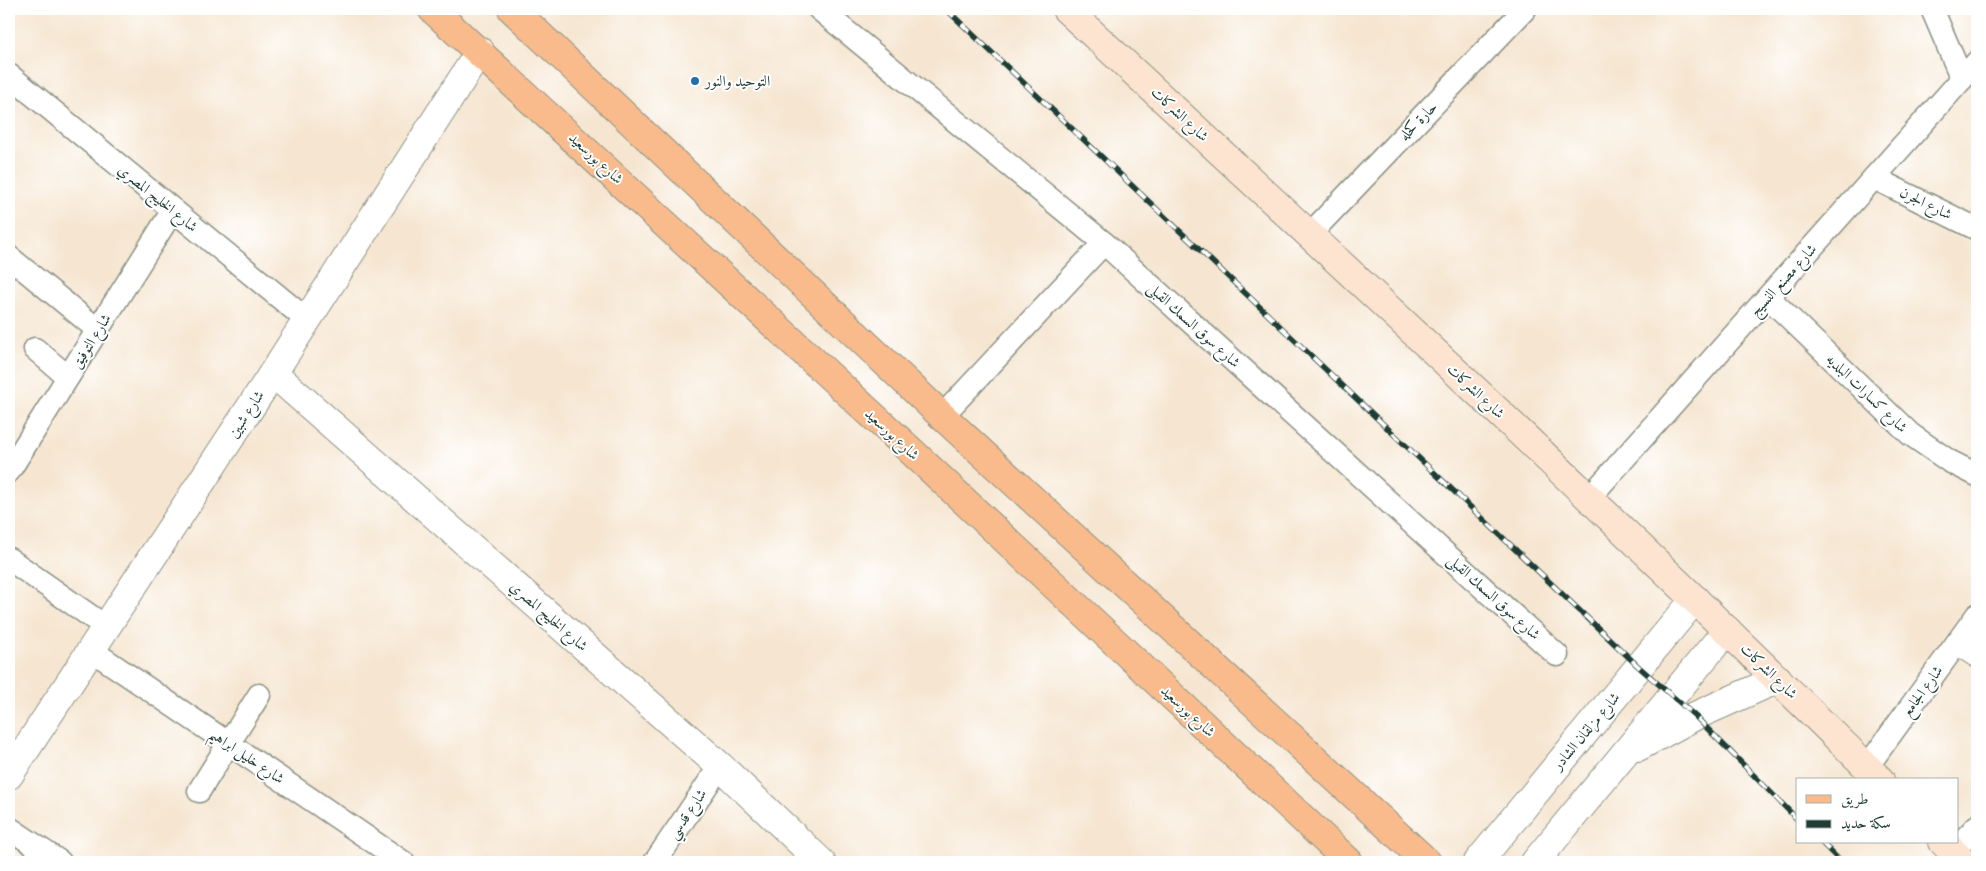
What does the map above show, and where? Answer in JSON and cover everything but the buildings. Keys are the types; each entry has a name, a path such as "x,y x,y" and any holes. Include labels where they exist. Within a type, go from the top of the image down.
{"main road":[{"name":"شارع بورسعيد","path":"432,9 480,51 909,449 1349,862"},
{"name":"شارع الشركات","path":"1066,9 1310,234 1589,498 1778,679 1873,774"},
{"path":"514,10 942,416 1426,862"}],"street":[{"name":"شارع سوق السمك القبلى","path":"819,9 1104,243 1557,655"},
{"name":"حارة كحله","path":"1310,234 1525,9"},
{"path":"1932,9 1971,72"},
{"name":"شارع شبين","path":"9,775 273,373 480,51"},
{"name":"شارع مصنع النسيج","path":"1589,498 1971,72"},
{"name":"شارع الخليج المصري","path":"9,75 307,320"},
{"name":"شارع الجرن","path":"1874,178 1977,229"},
{"name":"شارع التوفيق","path":"9,471 173,210"},
{"path":"942,416 1104,243"},
{"path":"9,257 98,330"},
{"name":"شارع كسارات البلديه","path":"1768,297 1910,434 1949,461 1977,475"},
{"path":"35,349 68,377"},
{"name":"شارع الخليج المصري","path":"273,373 720,766 821,862"},
{"path":"9,559 106,627"},
{"name":"شارع مزلقان الشادر","path":"1478,862 1695,599"},
{"name":"شارع الجامع","path":"1873,774 1977,615"},
{"path":"1535,862 1726,630"},
{"path":"1957,643 1977,656"},
{"name":"شارع خليل ابراهيم","path":"91,650 403,862"},
{"path":"1622,757 1695,716 1778,679"},
{"path":"199,791 259,694"},
{"name":"شارع قدسي","path":"655,862 720,766"},
{"path":"1537,790 1570,820"},
{"path":"1953,852 1977,826"},
{"path":"9,828 60,862"}],"railway":[{"path":"946,9 1639,667 1695,716 1796,818"},
{"path":"1823,844 1841,862"}],"place":[{"name":"التوحيد والنور","path":"695,81"}]}
